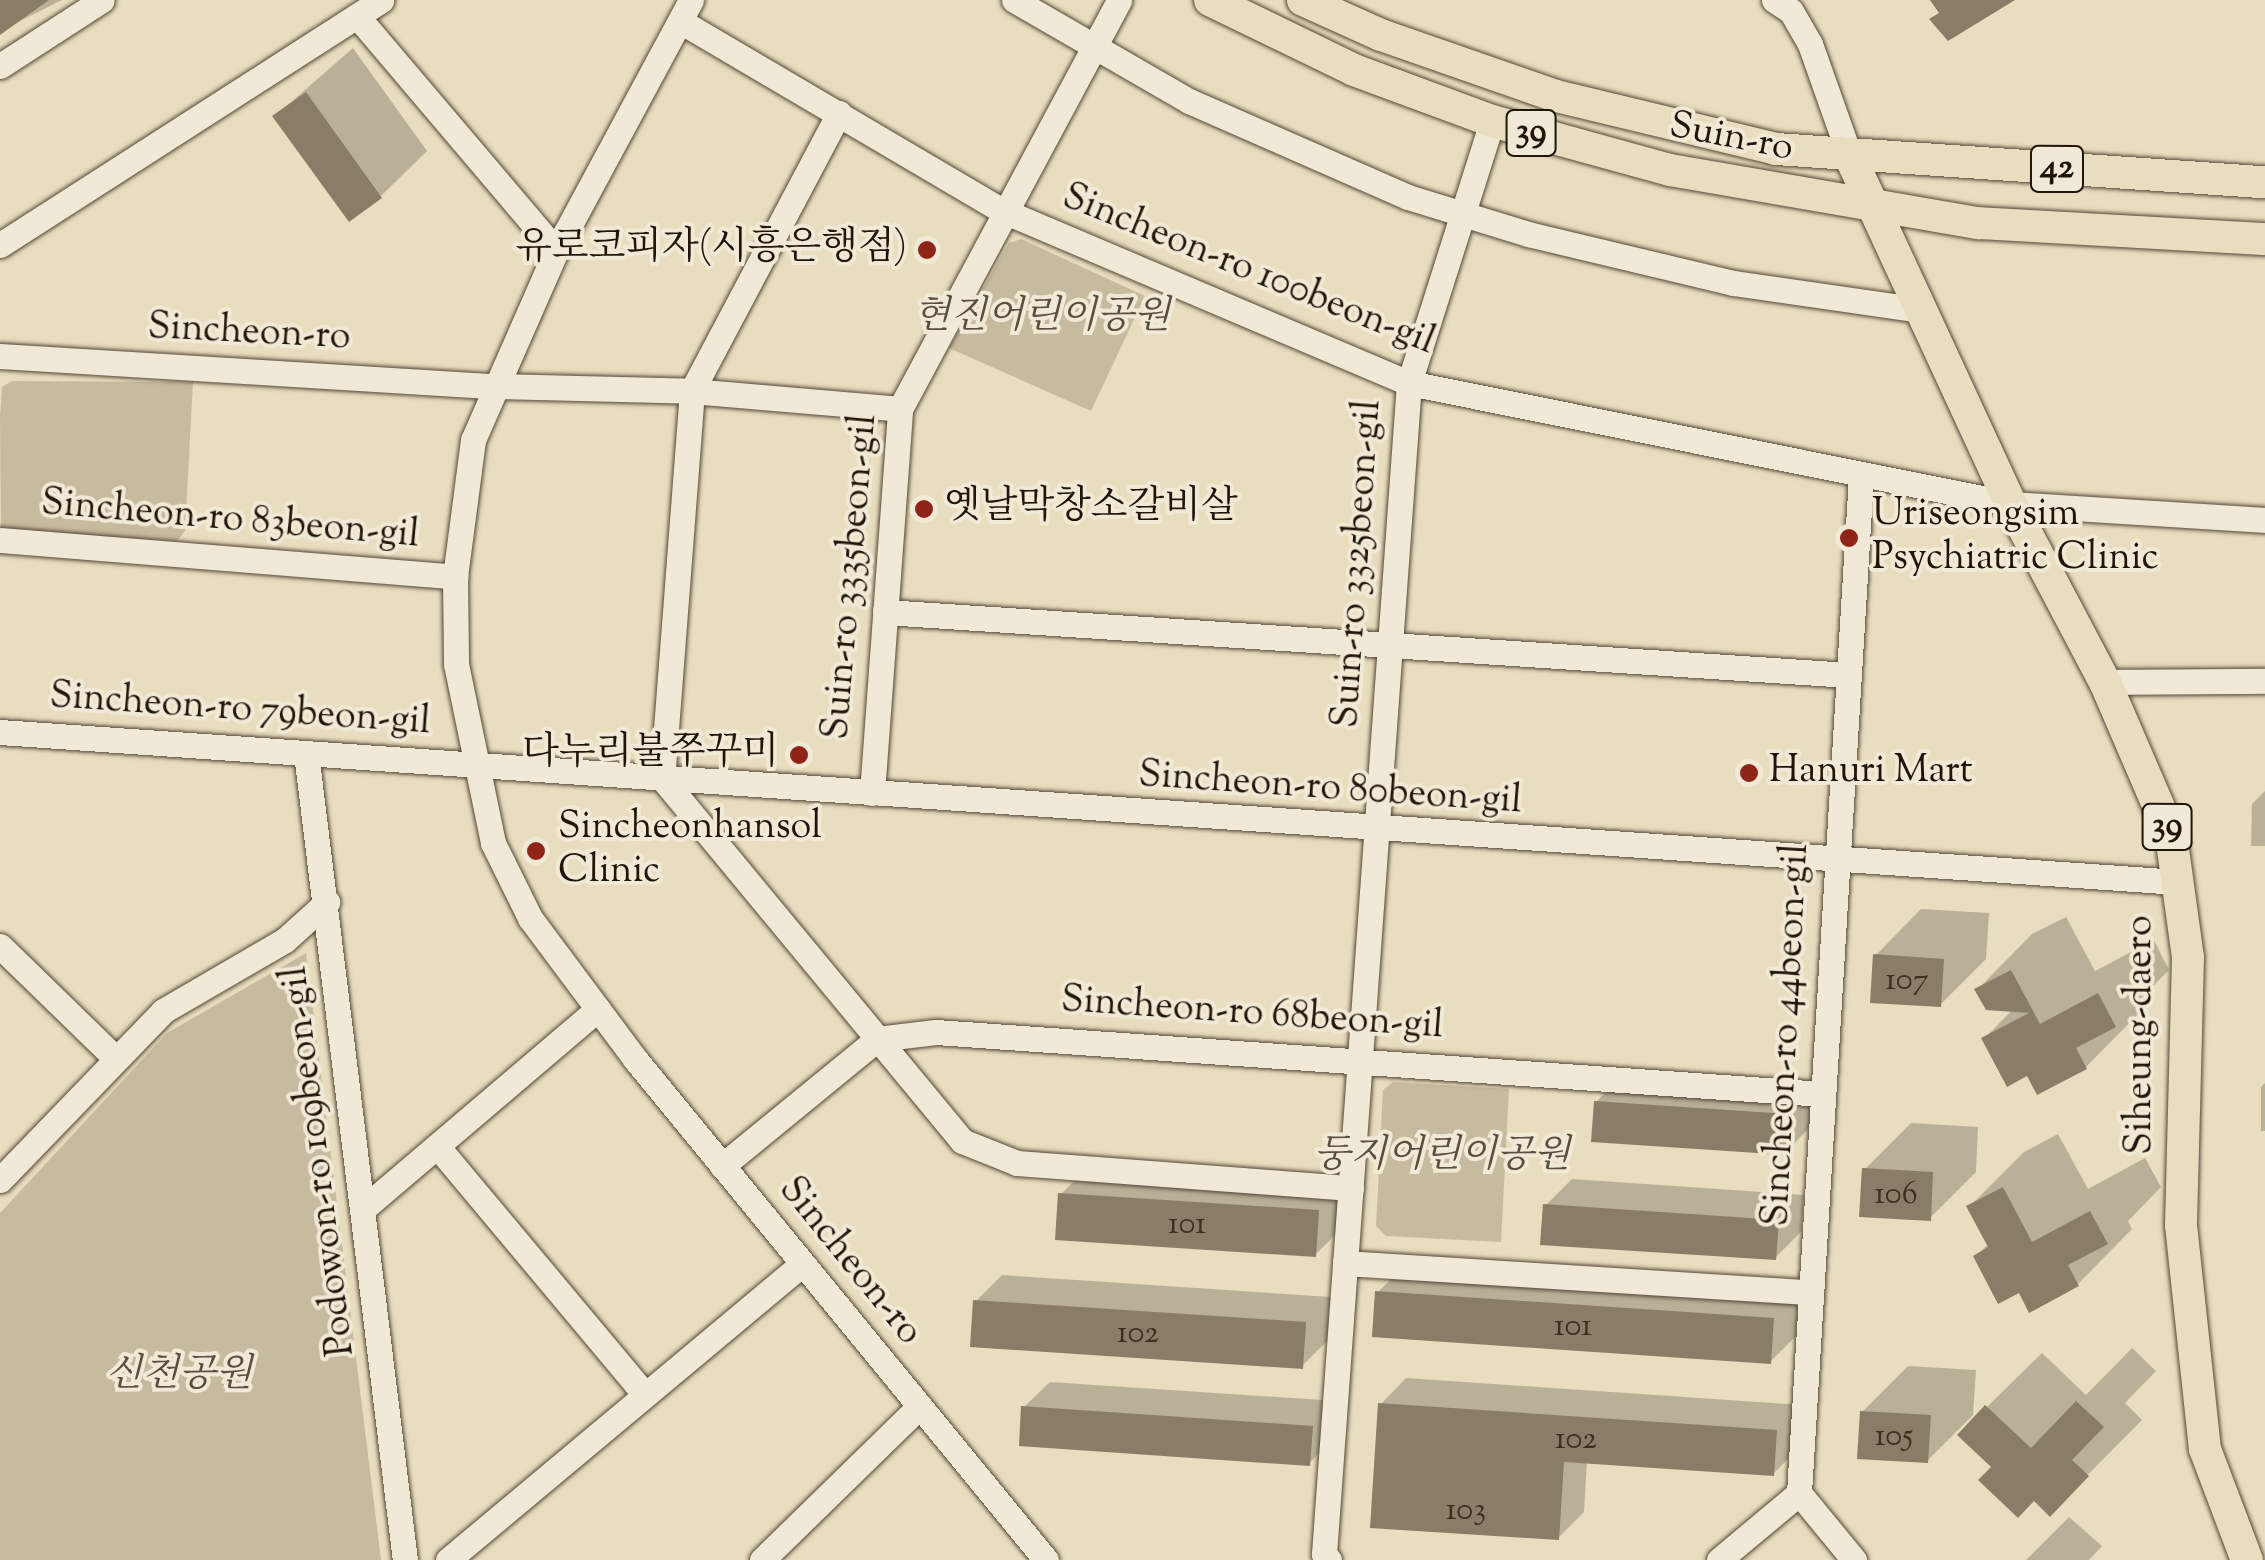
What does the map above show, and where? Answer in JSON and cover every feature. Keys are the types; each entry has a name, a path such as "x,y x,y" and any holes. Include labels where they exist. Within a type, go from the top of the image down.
{"main road":[{"name":"Suin-ro","path":"1210,0 1354,70 1492,121 1670,170 1978,223 2265,239"},
{"name":"Suin-ro","path":"1303,0 1380,35 1556,96 1758,146 2265,182"},
{"name":"Siheung-daero","path":"1849,154 2012,504 2105,682 2171,835 2188,958 2181,1224 2205,1449 2247,1560"}],"street":[{"path":"0,66 102,0"},
{"path":"0,245 382,0"},
{"path":"1014,0 1188,102 1322,162 1462,212 1528,234 1733,283 1920,310"},
{"name":"Suin-ro 3335beon-gil","path":"872,794 900,409 1001,210 1119,0"},
{"path":"1774,0 1791,11 1810,44 1849,154"},
{"name":"Sincheon-ro 100beon-gil","path":"686,10 839,113 1001,210 1409,383 1861,478 2012,504 2265,520"},
{"name":"Sincheon-ro","path":"686,10 556,251 493,386 473,440 454,577 456,664 493,843 515,888 598,1009 1046,1560"},
{"path":"357,16 556,251"},
{"path":"839,113 692,391 662,778 962,1142 1017,1163 1351,1188"},
{"name":"Suin-ro 3325beon-gil","path":"1329,1560 1324,1554 1409,383 1492,121"},
{"name":"Sincheon-ro","path":"0,356 493,386"},
{"path":"493,386 692,391 900,409"},
{"name":"Sincheon-ro 44beon-gil","path":"1799,1493 1861,478"},
{"name":"Sincheon-ro 83beon-gil","path":"0,540 454,577"},
{"path":"885,612 1848,675"},
{"path":"2105,682 2265,681"},
{"name":"Sincheon-ro 79beon-gil","path":"0,732 475,764"},
{"name":"Podowon-ro 109beon-gil","path":"306,753 404,1560"},
{"name":"Sincheon-ro 80beon-gil","path":"475,764 1836,863 2180,882"},
{"path":"0,1180 162,1011 285,940 327,902"},
{"path":"0,946 114,1057"},
{"path":"364,1208 598,1009"},
{"name":"Sincheon-ro 68beon-gil","path":"878,1039 936,1032 1822,1094"},
{"path":"722,1166 878,1039"},
{"path":"437,1146 645,1395"},
{"path":"1346,1263 1811,1292"},
{"path":"448,1560 802,1264"},
{"path":"762,1560 919,1407"},
{"path":"1719,1560 1799,1493 1854,1560"}],"green space":[{"name":"현진어린이공원","path":"1021,239 1145,296 1091,411 949,348 1009,243"},
{"path":"12,381 193,382 185,531 177,541 1,534 2,387"},
{"name":"신천공원","path":"306,953 381,1560 0,1560 0,1213 167,1033"},
{"name":"둥지어린이공원","path":"1393,1082 1509,1089 1501,1242 1386,1236 1376,1226 1383,1090"}],"building":[{"path":"0,0 49,0 0,35"},
{"path":"1930,0 2015,0 1948,41 1929,19 1939,13"},
{"path":"306,92 382,198 349,222 272,116"},
{"path":"1873,954 1944,959 1941,1007 1870,1003"},
{"path":"2011,970 2040,1024 2098,993 2116,1027 2076,1048 2087,1069 2037,1095 2027,1076 2007,1087 1981,1038 2029,1013 1986,1010 1974,989"},
{"path":"1594,1101 1788,1114 1786,1155 1591,1142"},
{"path":"1862,1168 1933,1172 1931,1221 1859,1217"},
{"path":"2003,1187 2032,1242 2090,1211 2108,1244 2068,1265 2079,1286 2029,1313 2019,1293 1998,1304 1973,1256 1988,1247 1966,1206"},
{"path":"1058,1193 1319,1210 1316,1257 1055,1240"},
{"path":"1543,1204 1779,1220 1776,1260 1540,1245"},
{"path":"1375,1291 1774,1318 1771,1364 1372,1337"},
{"path":"973,1300 1306,1322 1303,1369 970,1347"},
{"path":"2076,1401 2104,1427 2072,1460 2089,1476 2050,1517 2034,1501 2018,1518 1978,1480 1991,1467 1957,1435 1985,1405 2031,1448"},
{"path":"1378,1403 1777,1430 1774,1476 1564,1462 1559,1540 1370,1528"},
{"path":"1021,1406 1313,1426 1310,1466 1019,1446"},
{"path":"1860,1411 1931,1415 1928,1463 1857,1459"}],"place":[{"name":"유로코피자(시흥은행점)","path":"927,250"},
{"name":"옛날막창소갈비살","path":"924,509"},
{"name":"Uriseongsim Psychiatric Clinic","path":"1849,538"},
{"name":"다누리불쭈꾸미","path":"799,755"},
{"name":"Hanuri Mart","path":"1749,773"},
{"name":"Sincheonhansol Clinic","path":"536,851"}]}
